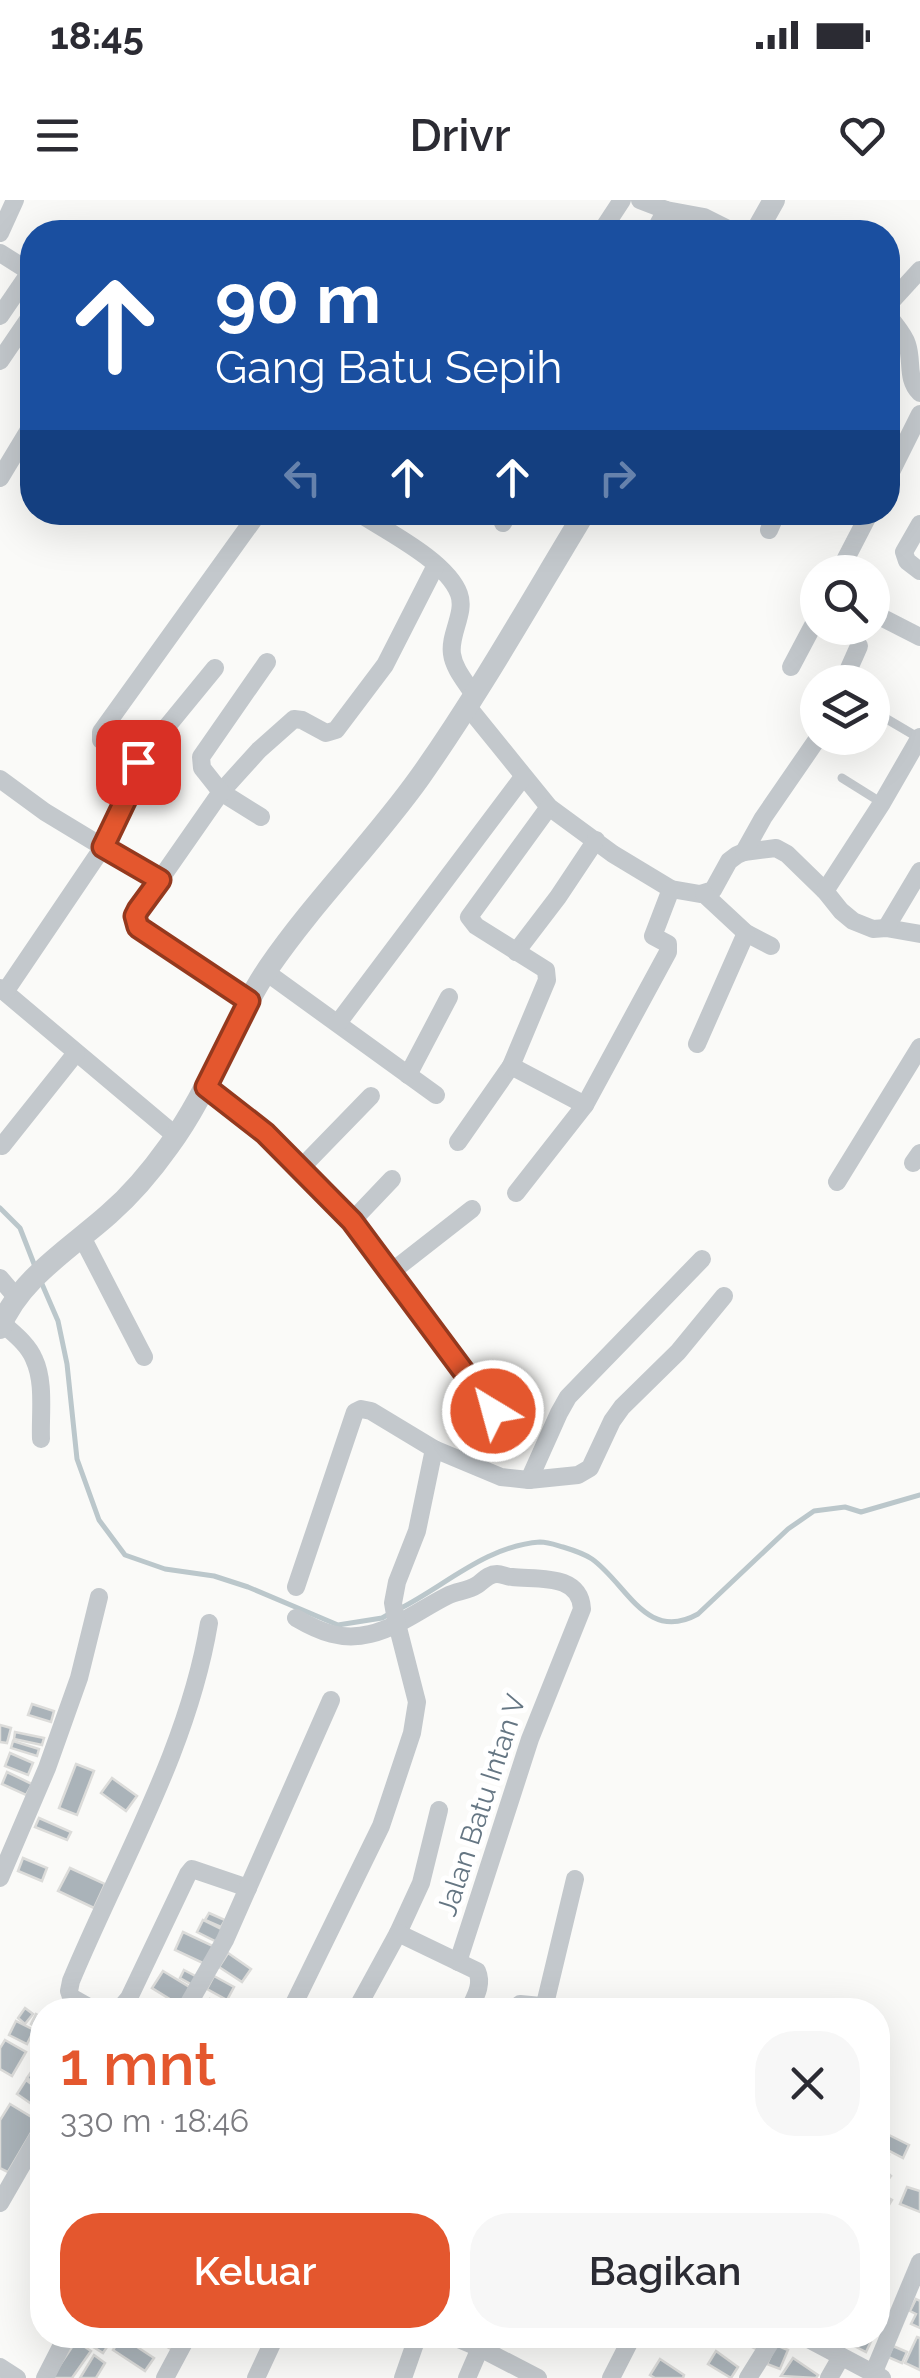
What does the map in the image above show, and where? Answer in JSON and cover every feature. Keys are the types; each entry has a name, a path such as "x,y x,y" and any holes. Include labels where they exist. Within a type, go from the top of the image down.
{"street":[{"path":"0,232 15,200"},
{"path":"640,200 702,210 722,220"},
{"path":"670,205 710,220"},
{"path":"900,292 920,270"},
{"path":"0,316 20,288"},
{"path":"0,361 20,332"},
{"path":"900,332 907,342 910,377 920,393"},
{"path":"900,454 920,414"},
{"path":"0,478 20,445"},
{"path":"920,524 904,552 907,561 920,571"},
{"path":"138,762 102,740 101,732 250,525"},
{"path":"376,525 436,565 452,582 460,596 451,652 454,664 471,701 523,777 549,807 671,889 704,894 713,890 730,862 744,852 806,755"},
{"path":"41,1439 40,1385 34,1358 27,1347 1,1326 17,1298 128,1195 176,1136 266,972 418,780 471,701 577,525"},
{"path":"848,555 864,525"},
{"path":"249,1001 138,927 135,916 221,792 259,750 294,719 326,733 336,730 384,665 436,565"},
{"path":"890,622 920,637"},
{"path":"792,667 803,645"},
{"path":"851,665 859,646"},
{"path":"262,817 221,792 202,768 201,757 268,662"},
{"path":"176,1136 3,990 103,847 136,778 138,762 215,668"},
{"path":"825,891 920,738"},
{"path":"338,1023 523,777"},
{"path":"0,779 45,812 160,880"},
{"path":"458,1142 511,1066 547,980 544,967 472,923 469,916 549,807"},
{"path":"516,952 596,840"},
{"path":"744,852 778,848 853,921 873,928 920,934"},
{"path":"886,928 920,871"},
{"path":"516,1193 584,1105 668,952 668,944 653,936 671,889"},
{"path":"704,894 746,934 771,946"},
{"path":"697,1044 746,934"},
{"path":"266,972 436,1095"},
{"path":"408,1075 449,997"},
{"path":"837,1182 920,1047"},
{"path":"2,1146 76,1053"},
{"path":"511,1066 584,1105"},
{"path":"206,1087 265,1133 352,1221 493,1411"},
{"path":"301,1168 371,1096"},
{"path":"352,1221 392,1179"},
{"path":"390,1273 472,1208"},
{"path":"82,1236 144,1357"},
{"path":"529,1480 568,1397 702,1259"},
{"path":"0,1278 17,1298"},
{"path":"296,1587 355,1412 370,1411 434,1449 501,1477 529,1480 578,1475 590,1468 622,1407 678,1352 724,1296"},
{"path":"297,1998 380,1826 412,1733 417,1702 395,1616 397,1582 417,1531 434,1449"},
{"name":"Jalan Batu Intan V","path":"395,1616 497,1574 558,1580 580,1596 582,1609 530,1739 458,1962"},
{"path":"0,1878 80,1678 99,1597"},
{"path":"296,1618 332,1636 346,1638 369,1634 395,1616"},
{"path":"73,1998 70,1981 154,1801 182,1726 202,1664 209,1622"},
{"path":"192,1998 225,1940 331,1700"},
{"path":"363,1998 421,1883 439,1810"},
{"path":"129,1998 192,1869 248,1888"},
{"path":"546,1998 575,1879"},
{"path":"398,1933 476,1971 480,1980 474,1998"},
{"path":"0,2203 30,2151"},
{"path":"890,2347 916,2283 920,2262"},
{"path":"45,2378 60,2348"},
{"path":"165,2378 181,2348"},
{"path":"256,2378 270,2348"},
{"path":"403,2378 413,2348"},
{"path":"467,2378 480,2348"},
{"path":"492,2348 538,2378"},
{"path":"611,2378 626,2348"},
{"path":"748,2378 767,2348"},
{"path":"825,2348 878,2376 889,2348"},
{"path":"829,2378 841,2357"},
{"path":"0,2367 17,2378"}],"lane":[{"path":"890,721 920,738"},
{"path":"842,778 882,803"}],"building":[{"path":"32,1704 54,1711 51,1722 28,1715"},
{"path":"0,1725 11,1728 7,1743 0,1742"},
{"path":"15,1732 44,1738 42,1745 14,1739"},
{"path":"13,1741 39,1749 37,1756 11,1748"},
{"path":"10,1753 33,1763 28,1775 5,1766"},
{"path":"76,1764 94,1771 77,1815 59,1808"},
{"path":"7,1772 32,1784 26,1795 2,1784"},
{"path":"112,1778 137,1796 126,1811 101,1793"},
{"path":"39,1818 71,1832 67,1840 35,1827"},
{"path":"23,1858 47,1868 42,1881 18,1871"},
{"path":"70,1868 105,1884 94,1908 58,1891"},
{"path":"209,1913 225,1920 221,1927 205,1920"},
{"path":"203,1920 225,1931 219,1943 197,1932"},
{"path":"183,1932 213,1946 205,1964 175,1950"},
{"path":"228,1953 251,1969 242,1982 219,1967"},
{"path":"184,1970 201,1979 196,1987 180,1978"},
{"path":"163,1971 191,1988 185,1998 168,1998 152,1988"},
{"path":"214,1976 234,1987 228,1998 207,1989"},
{"path":"25,2008 30,2012 25,2024 18,2018"},
{"path":"16,2021 30,2028 27,2044 9,2035"},
{"path":"5,2040 26,2052 12,2076 0,2069 0,2048"},
{"path":"26,2080 30,2083 30,2103 17,2094"},
{"path":"10,2104 30,2116 30,2135 8,2172 0,2168 0,2120"},
{"path":"890,2136 909,2145 903,2158 890,2151"},
{"path":"907,2187 920,2191 920,2212 900,2204"},
{"path":"916,2299 920,2301 920,2328 911,2324 916,2314 910,2311"},
{"path":"917,2337 920,2338 920,2370 905,2363"},
{"path":"893,2346 907,2352 902,2363 888,2357"},
{"path":"71,2348 91,2351 72,2378 52,2377"},
{"path":"139,2348 154,2358 145,2371 113,2350"},
{"path":"775,2348 788,2350 780,2369 767,2364"},
{"path":"716,2351 738,2367 731,2378 708,2364"},
{"path":"94,2355 105,2363 96,2378 80,2378"},
{"path":"793,2358 818,2375 816,2378 781,2376"},
{"path":"660,2359 684,2375 683,2378 650,2375"}],"waterway":[{"path":"0,1208 20,1228 36,1269"},
{"path":"42,1284 58,1321 67,1364 77,1459 99,1520 125,1555 165,1569 214,1576 248,1587 338,1625 391,1613"},
{"path":"401,1608 484,1559 520,1545 543,1542 592,1559 651,1616 680,1621 698,1614 788,1529 814,1511 845,1507 861,1512 920,1495"}],"route":[{"path":"138,762 136,778 103,847 160,880 135,916 138,927 249,1001 206,1087 291,1156 352,1221 493,1411"}]}
